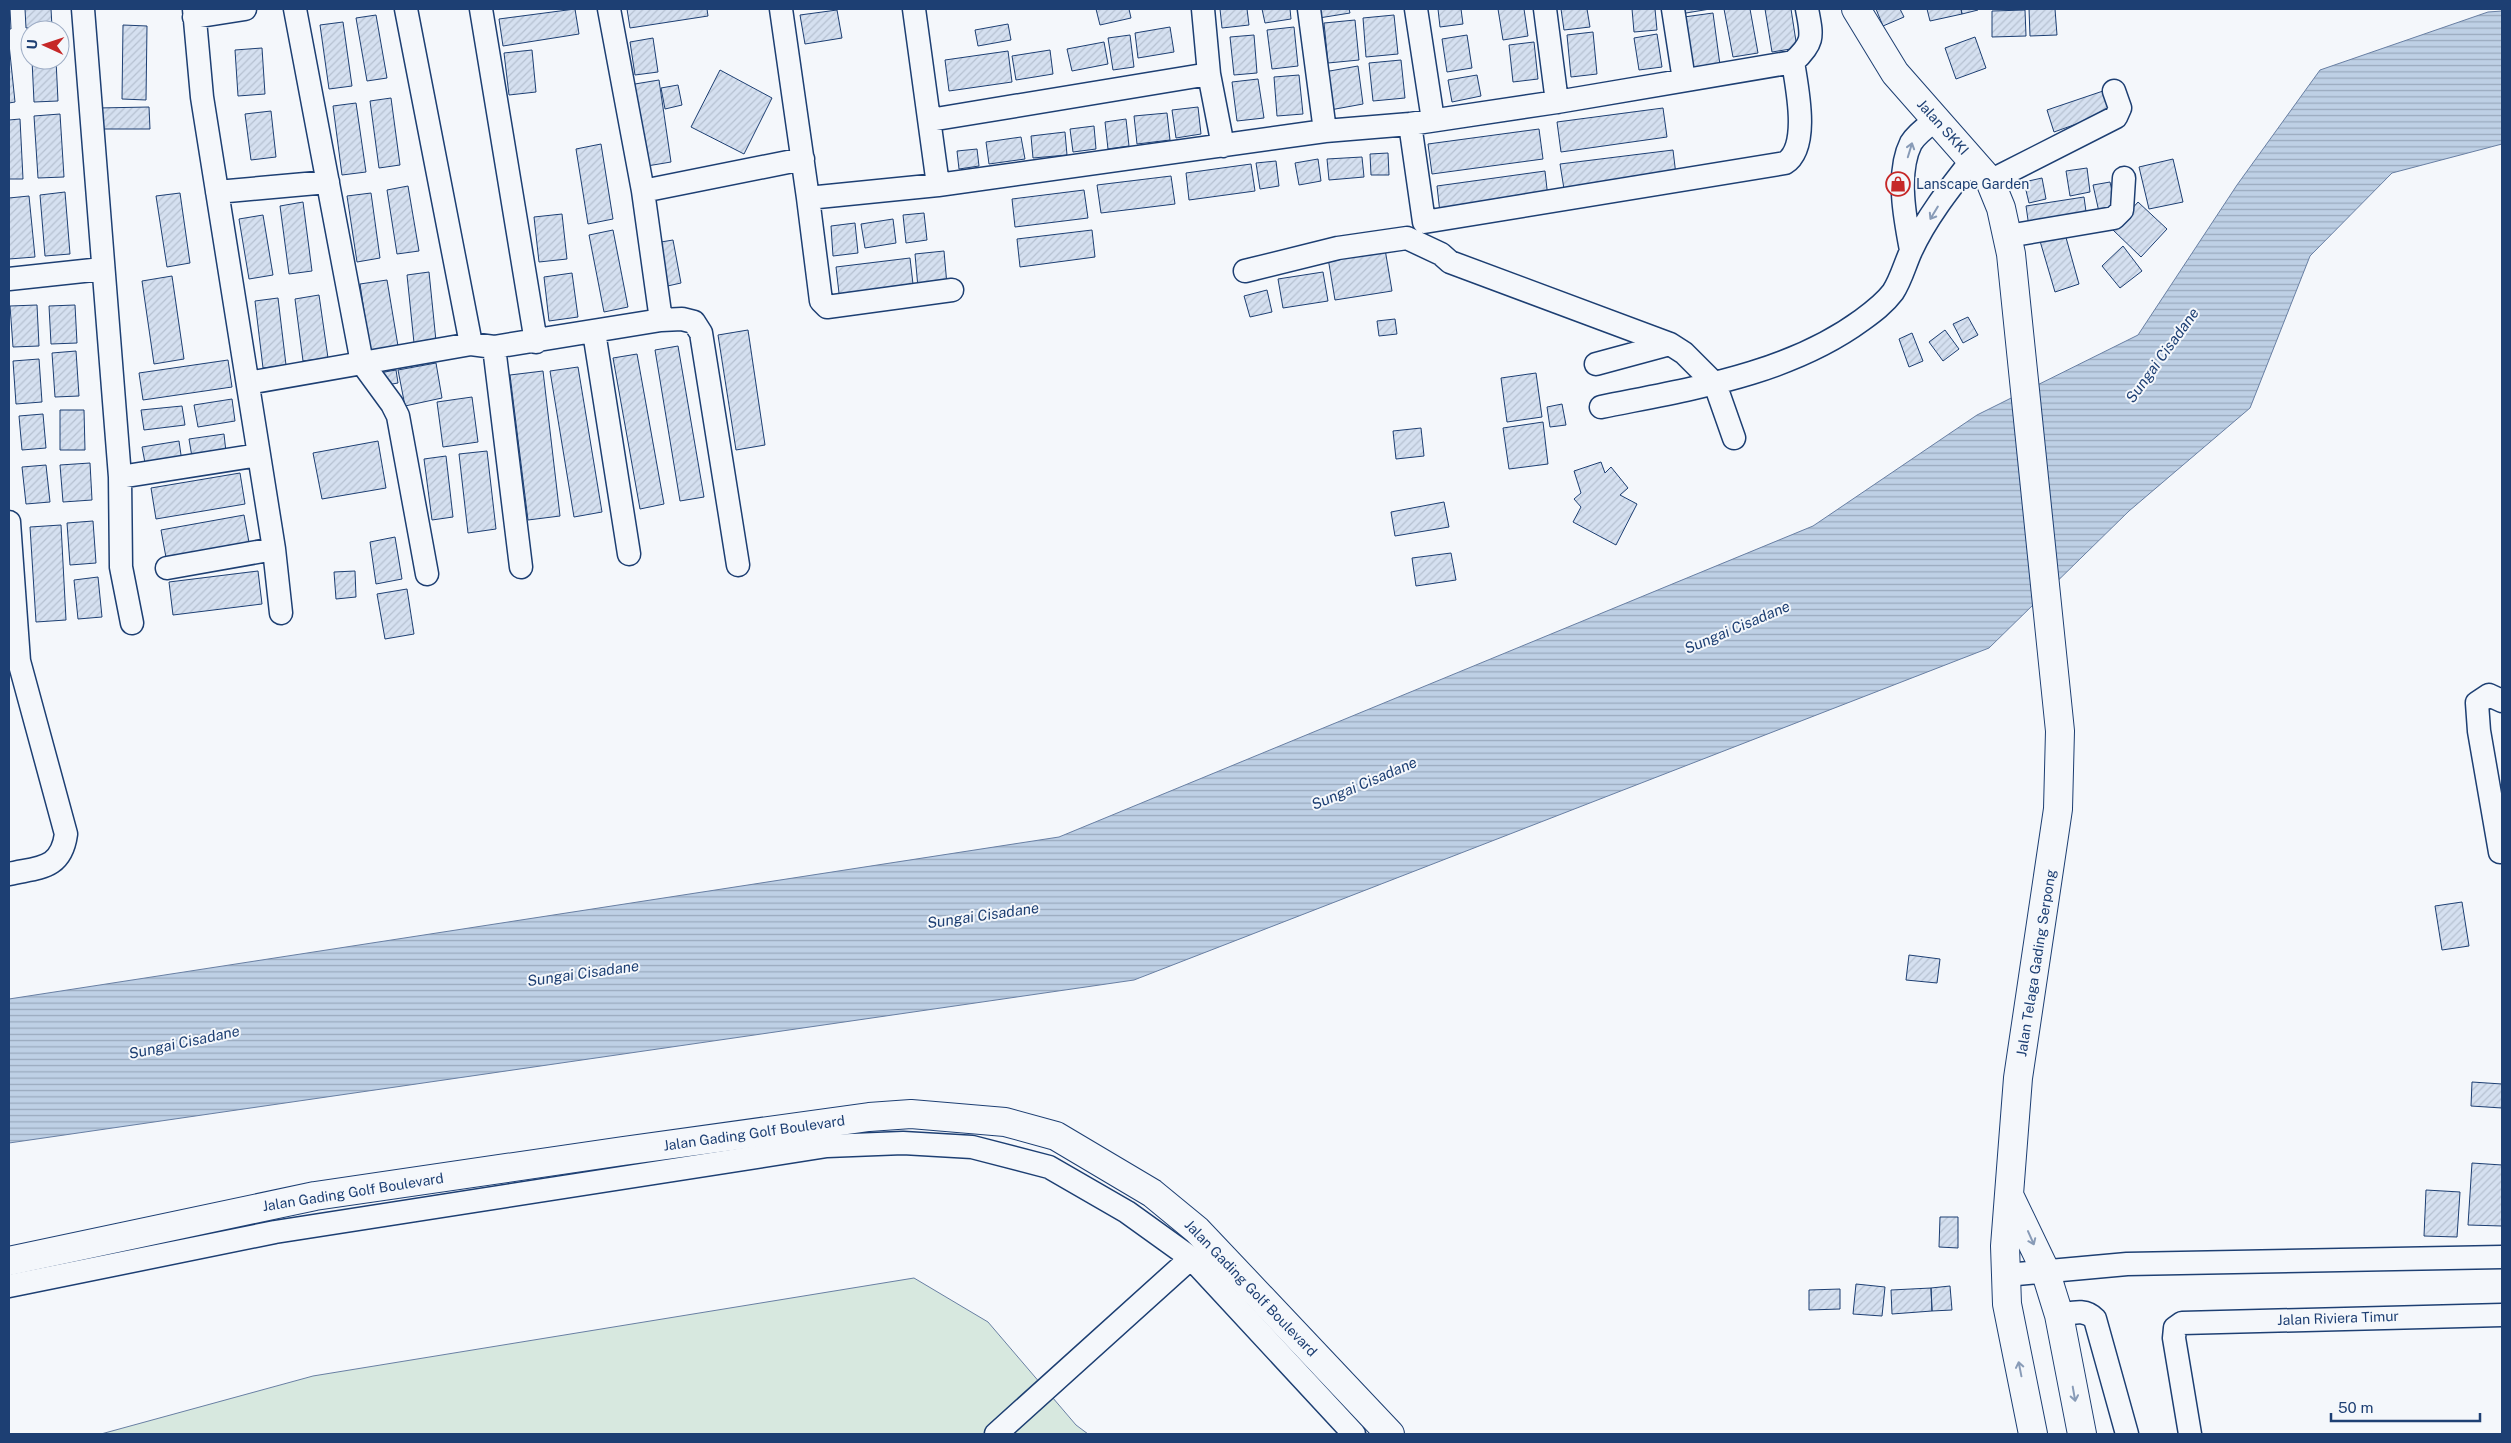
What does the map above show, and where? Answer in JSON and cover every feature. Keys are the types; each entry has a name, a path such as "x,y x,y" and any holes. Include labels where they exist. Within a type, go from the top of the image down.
{"main road":[{"name":"Jalan SKKI","path":"1856,9 1895,73 1990,181 2001,208 2009,245"},
{"name":"Jalan Telaga Gading Serpong","path":"2009,245 2060,731 2058,809 2018,1078 2005,1246 2007,1304 2033,1434"},
{"name":"Jalan Gading Golf Boulevard","path":"9,1261 315,1196 623,1150 869,1117 912,1114 1005,1122 1056,1136 1160,1199 1198,1230 1390,1434"},
{"name":"Jalan Telaga Gading Serpong","path":"2010,1195 2045,1270 2059,1316 2082,1434"}],"street":[{"path":"83,9 102,269 120,477 121,567 132,623"},
{"path":"245,9 194,13 202,97 274,549 281,613"},
{"path":"295,9 362,363 392,404 398,416 427,574"},
{"path":"406,9 471,344"},
{"path":"481,9 536,342"},
{"path":"609,9 642,191 661,320"},
{"path":"781,9 803,159 820,301 828,306 952,290"},
{"path":"914,9 938,185"},
{"path":"1202,9 1209,74 1223,146"},
{"path":"1309,9 1325,131"},
{"path":"1416,9 1433,120"},
{"path":"1545,9 1557,102"},
{"path":"1673,9 1684,80"},
{"path":"808,198 938,185 1325,131 1410,124 1557,102 1793,62 1806,50 1812,38 1807,9"},
{"path":"1410,124 1424,222 1785,163 1792,158 1797,148 1800,110 1793,62"},
{"path":"930,120 1209,74"},
{"path":"1990,181 2116,117 2120,108 2114,91"},
{"path":"1911,250 1905,215 1903,183 1907,160 1911,143 1919,133 1937,119"},
{"path":"642,191 803,159"},
{"path":"1601,407 1715,384 1820,346 1853,326 1878,308 1893,292 1911,250 1946,192 1972,160"},
{"path":"2009,245 2114,218 2122,210 2124,178"},
{"path":"217,192 328,182"},
{"path":"1245,271 1338,248 1407,238 1441,254 1450,262 1670,344 1684,353 1715,384 1734,438"},
{"path":"9,279 102,269"},
{"path":"248,383 471,344 494,347 536,342 661,320 682,319 694,322 701,333 738,565"},
{"path":"594,332 629,554"},
{"path":"1596,364 1670,344"},
{"path":"494,347 521,567"},
{"path":"120,477 259,455"},
{"path":"9,522 19,661 66,834 64,847 59,858 49,865 9,874"},
{"path":"167,568 274,549"},
{"path":"2500,852 2479,731 2477,703 2481,698 2489,695 2502,701"},
{"name":"Jalan Gading Golf Boulevard","path":"9,1286 275,1232 827,1146 903,1143 972,1147 1049,1167 1128,1212 1191,1258 1354,1434"},
{"path":"2006,1275 2127,1264 2502,1257"},
{"path":"996,1434 1191,1258"},
{"path":"2059,1316 2083,1312 2090,1314 2095,1319 2127,1434"},
{"name":"Jalan Riviera Timur","path":"2190,1434 2174,1338 2175,1328 2182,1323 2502,1315"}],"shaded area":[{"path":"914,1278 988,1322 1076,1425 1088,1434 101,1434 313,1376"}],"water":[{"name":"Sungai Cisadane","path":"2502,11 2502,144 2392,173 2310,256 2250,408 2129,511 1989,648 1134,980 9,1143 9,999 1059,837 1813,526 1977,415 2138,335 2237,185 2320,70 2488,12"}],"building":[{"path":"10,9 11,29 9,29"},
{"path":"25,9 51,9 52,20 26,20"},
{"path":"575,9 579,34 503,46 499,19"},
{"path":"627,9 707,9 708,16 630,28"},
{"path":"1096,9 1129,9 1131,18 1100,25"},
{"path":"1220,9 1247,9 1249,25 1222,28"},
{"path":"1262,9 1290,9 1291,19 1265,23"},
{"path":"1318,9 1349,9 1350,13 1319,18"},
{"path":"1438,9 1461,9 1463,24 1440,27"},
{"path":"1498,9 1524,9 1528,36 1503,40"},
{"path":"1561,9 1587,9 1590,27 1564,30"},
{"path":"1632,9 1655,9 1657,30 1634,32"},
{"path":"1679,9 1710,9 1680,14"},
{"path":"1724,9 1750,9 1758,53 1733,57"},
{"path":"1765,9 1791,9 1797,48 1772,52"},
{"path":"1876,9 1900,9 1904,17 1883,26"},
{"path":"1927,9 1961,9 1962,14 1930,21"},
{"path":"1961,9 1977,9 1978,10 1962,14"},
{"path":"2029,9 2055,9 2057,35 2030,36"},
{"path":"837,10 842,38 805,44 800,15"},
{"path":"2025,10 2026,36 1992,37 1992,11"},
{"path":"1713,13 1720,65 1691,69 1684,17"},
{"path":"376,15 387,78 367,81 356,18"},
{"path":"1394,15 1398,54 1366,57 1363,18"},
{"path":"1355,20 1359,60 1328,63 1324,23"},
{"path":"343,22 352,86 329,89 320,25"},
{"path":"1008,24 1011,40 978,46 975,30"},
{"path":"123,25 147,26 146,100 122,99"},
{"path":"1170,27 1174,52 1138,58 1135,33"},
{"path":"1294,27 1298,66 1272,69 1267,30"},
{"path":"1593,32 1597,74 1571,77 1567,35"},
{"path":"1657,34 1662,67 1639,70 1634,38"},
{"path":"1130,35 1134,67 1113,70 1108,38"},
{"path":"1254,35 1257,73 1234,75 1230,37"},
{"path":"1467,35 1472,68 1447,72 1442,39"},
{"path":"1975,37 1986,68 1956,79 1945,48"},
{"path":"653,38 658,72 635,75 630,42"},
{"path":"1104,42 1108,64 1072,71 1067,49"},
{"path":"1534,42 1538,79 1513,82 1509,45"},
{"path":"9,44 15,102 9,103"},
{"path":"262,48 265,94 238,96 235,50"},
{"path":"532,50 536,92 509,95 504,53"},
{"path":"1050,50 1053,74 1016,80 1012,56"},
{"path":"1008,51 1012,82 949,91 945,60"},
{"path":"1401,60 1405,98 1373,101 1369,63"},
{"path":"1358,66 1363,104 1330,110 1324,72"},
{"path":"32,70 56,70 58,101 34,102"},
{"path":"720,70 772,98 744,154 691,127"},
{"path":"1299,75 1303,114 1277,116 1274,77"},
{"path":"1477,75 1481,96 1452,102 1448,80"},
{"path":"1258,79 1264,118 1237,121 1232,82"},
{"path":"659,80 671,162 641,167 629,85"},
{"path":"678,85 682,105 665,109 661,88"},
{"path":"2106,90 2113,111 2054,132 2047,110"},
{"path":"391,98 400,165 379,168 370,101"},
{"path":"356,103 366,172 342,175 333,106"},
{"path":"149,107 150,129 98,129 98,108"},
{"path":"1198,107 1201,134 1176,138 1172,110"},
{"path":"1663,108 1667,137 1561,152 1557,122"},
{"path":"271,111 276,157 251,160 245,114"},
{"path":"1167,113 1170,140 1137,144 1134,116"},
{"path":"60,114 64,177 38,178 34,116"},
{"path":"20,119 23,179 9,179 9,120"},
{"path":"1126,119 1129,146 1108,149 1105,122"},
{"path":"1094,126 1096,149 1073,152 1070,129"},
{"path":"1539,129 1543,159 1432,174 1428,144"},
{"path":"1065,132 1067,155 1033,158 1031,136"},
{"path":"1021,137 1025,159 989,164 986,142"},
{"path":"601,144 613,219 588,224 576,149"},
{"path":"977,149 979,166 959,169 957,151"},
{"path":"1673,150 1676,175 1564,189 1560,164"},
{"path":"1388,153 1389,175 1371,175 1370,154"},
{"path":"1362,157 1364,177 1329,180 1327,159"},
{"path":"1318,159 1321,181 1299,185 1295,163"},
{"path":"2173,159 2183,202 2149,209 2139,167"},
{"path":"1276,161 1279,186 1260,189 1256,163"},
{"path":"1251,164 1255,191 1189,200 1186,173"},
{"path":"2087,168 2090,192 2070,196 2066,171"},
{"path":"1545,171 1548,198 1440,213 1437,186"},
{"path":"1171,176 1175,204 1101,213 1097,185"},
{"path":"2042,178 2046,199 2029,203 2024,182"},
{"path":"2110,182 2116,209 2099,212 2093,185"},
{"path":"408,186 419,251 397,254 387,190"},
{"path":"1084,190 1088,218 1015,227 1012,199"},
{"path":"65,192 70,254 45,256 40,195"},
{"path":"180,193 190,263 167,267 156,196"},
{"path":"371,193 380,258 357,262 347,196"},
{"path":"29,196 35,257 9,259 9,198"},
{"path":"2084,197 2087,219 2029,227 2026,206"},
{"path":"303,202 312,271 289,274 280,206"},
{"path":"2138,202 2167,229 2141,257 2113,230"},
{"path":"924,213 927,240 906,243 903,215"},
{"path":"562,214 567,259 539,262 534,217"},
{"path":"263,215 273,275 249,279 239,219"},
{"path":"893,219 896,243 865,248 861,224"},
{"path":"855,223 858,253 833,256 831,226"},
{"path":"613,230 628,307 604,312 589,235"},
{"path":"1092,230 1095,257 1020,267 1017,239"},
{"path":"2065,234 2079,284 2055,292 2040,241"},
{"path":"673,240 681,283 663,287 655,243"},
{"path":"2123,246 2142,271 2120,288 2102,266"},
{"path":"1385,249 1392,291 1335,300 1328,258"},
{"path":"944,251 947,285 918,288 915,254"},
{"path":"910,258 914,293 840,302 836,267"},
{"path":"429,272 436,341 414,343 407,275"},
{"path":"1323,272 1328,301 1283,308 1278,279"},
{"path":"572,273 578,317 549,321 544,277"},
{"path":"172,276 184,359 154,364 142,281"},
{"path":"387,280 398,346 370,351 360,284"},
{"path":"1267,290 1272,312 1250,317 1244,296"},
{"path":"319,295 328,358 303,361 295,299"},
{"path":"278,298 286,365 263,368 255,301"},
{"path":"37,305 39,346 13,347 10,306"},
{"path":"75,305 77,343 51,344 49,306"},
{"path":"1968,317 1978,335 1963,343 1953,324"},
{"path":"1395,319 1397,334 1379,336 1377,321"},
{"path":"748,330 765,445 736,450 718,335"},
{"path":"1945,330 1959,349 1943,361 1929,342"},
{"path":"1912,333 1923,361 1909,367 1899,339"},
{"path":"678,346 704,497 680,501 655,350"},
{"path":"76,351 79,396 55,397 52,353"},
{"path":"637,354 664,504 640,509 613,358"},
{"path":"39,359 42,402 16,404 13,361"},
{"path":"228,360 232,387 143,400 139,373"},
{"path":"436,363 442,398 405,406 398,370"},
{"path":"578,367 602,512 574,517 550,371"},
{"path":"396,370 398,383 381,386 379,373"},
{"path":"543,371 560,516 528,520 510,375"},
{"path":"1536,373 1542,417 1507,422 1501,378"},
{"path":"472,397 478,442 443,447 437,402"},
{"path":"232,399 235,421 198,427 194,405"},
{"path":"1562,404 1566,425 1550,427 1547,407"},
{"path":"182,406 185,425 144,430 141,410"},
{"path":"60,410 84,410 85,450 60,450"},
{"path":"43,414 46,448 22,450 19,416"},
{"path":"1543,422 1548,464 1509,469 1503,428"},
{"path":"1421,428 1424,456 1396,459 1393,431"},
{"path":"224,434 226,452 192,457 189,439"},
{"path":"179,441 182,462 146,468 142,447"},
{"path":"378,441 386,488 322,499 313,453"},
{"path":"487,451 496,529 468,533 459,454"},
{"path":"446,456 453,517 432,520 424,459"},
{"path":"1601,462 1605,473 1611,467 1628,488 1620,495 1637,504 1616,545 1573,522 1581,507 1574,499 1581,493 1574,471"},
{"path":"90,463 92,500 63,502 60,465"},
{"path":"46,465 50,502 26,504 22,467"},
{"path":"240,473 245,504 156,519 151,488"},
{"path":"1444,502 1449,527 1395,536 1391,512"},
{"path":"244,515 250,548 167,563 161,530"},
{"path":"93,521 96,563 70,565 67,523"},
{"path":"61,525 66,620 36,622 30,527"},
{"path":"395,537 402,579 376,584 370,542"},
{"path":"1451,553 1456,580 1416,586 1412,558"},
{"path":"258,571 262,604 173,615 169,582"},
{"path":"355,571 356,597 336,599 334,572"},
{"path":"98,577 102,617 78,619 74,580"},
{"path":"407,589 414,634 385,639 377,594"},
{"path":"2462,902 2469,946 2442,950 2435,906"},
{"path":"1909,955 1940,959 1937,983 1906,980"},
{"path":"2472,1082 2502,1084 2502,1108 2471,1106"},
{"path":"2472,1163 2502,1165 2502,1226 2468,1225"},
{"path":"2426,1190 2460,1192 2457,1237 2424,1236"},
{"path":"1940,1217 1958,1217 1958,1248 1939,1247"},
{"path":"1856,1284 1885,1287 1882,1316 1853,1314"},
{"path":"1950,1286 1952,1310 1932,1311 1931,1288"},
{"path":"1931,1288 1932,1311 1892,1314 1891,1290"},
{"path":"1840,1289 1840,1309 1809,1310 1809,1290"}],"place":[{"name":"Lanscape Garden","path":"1898,184"}]}
